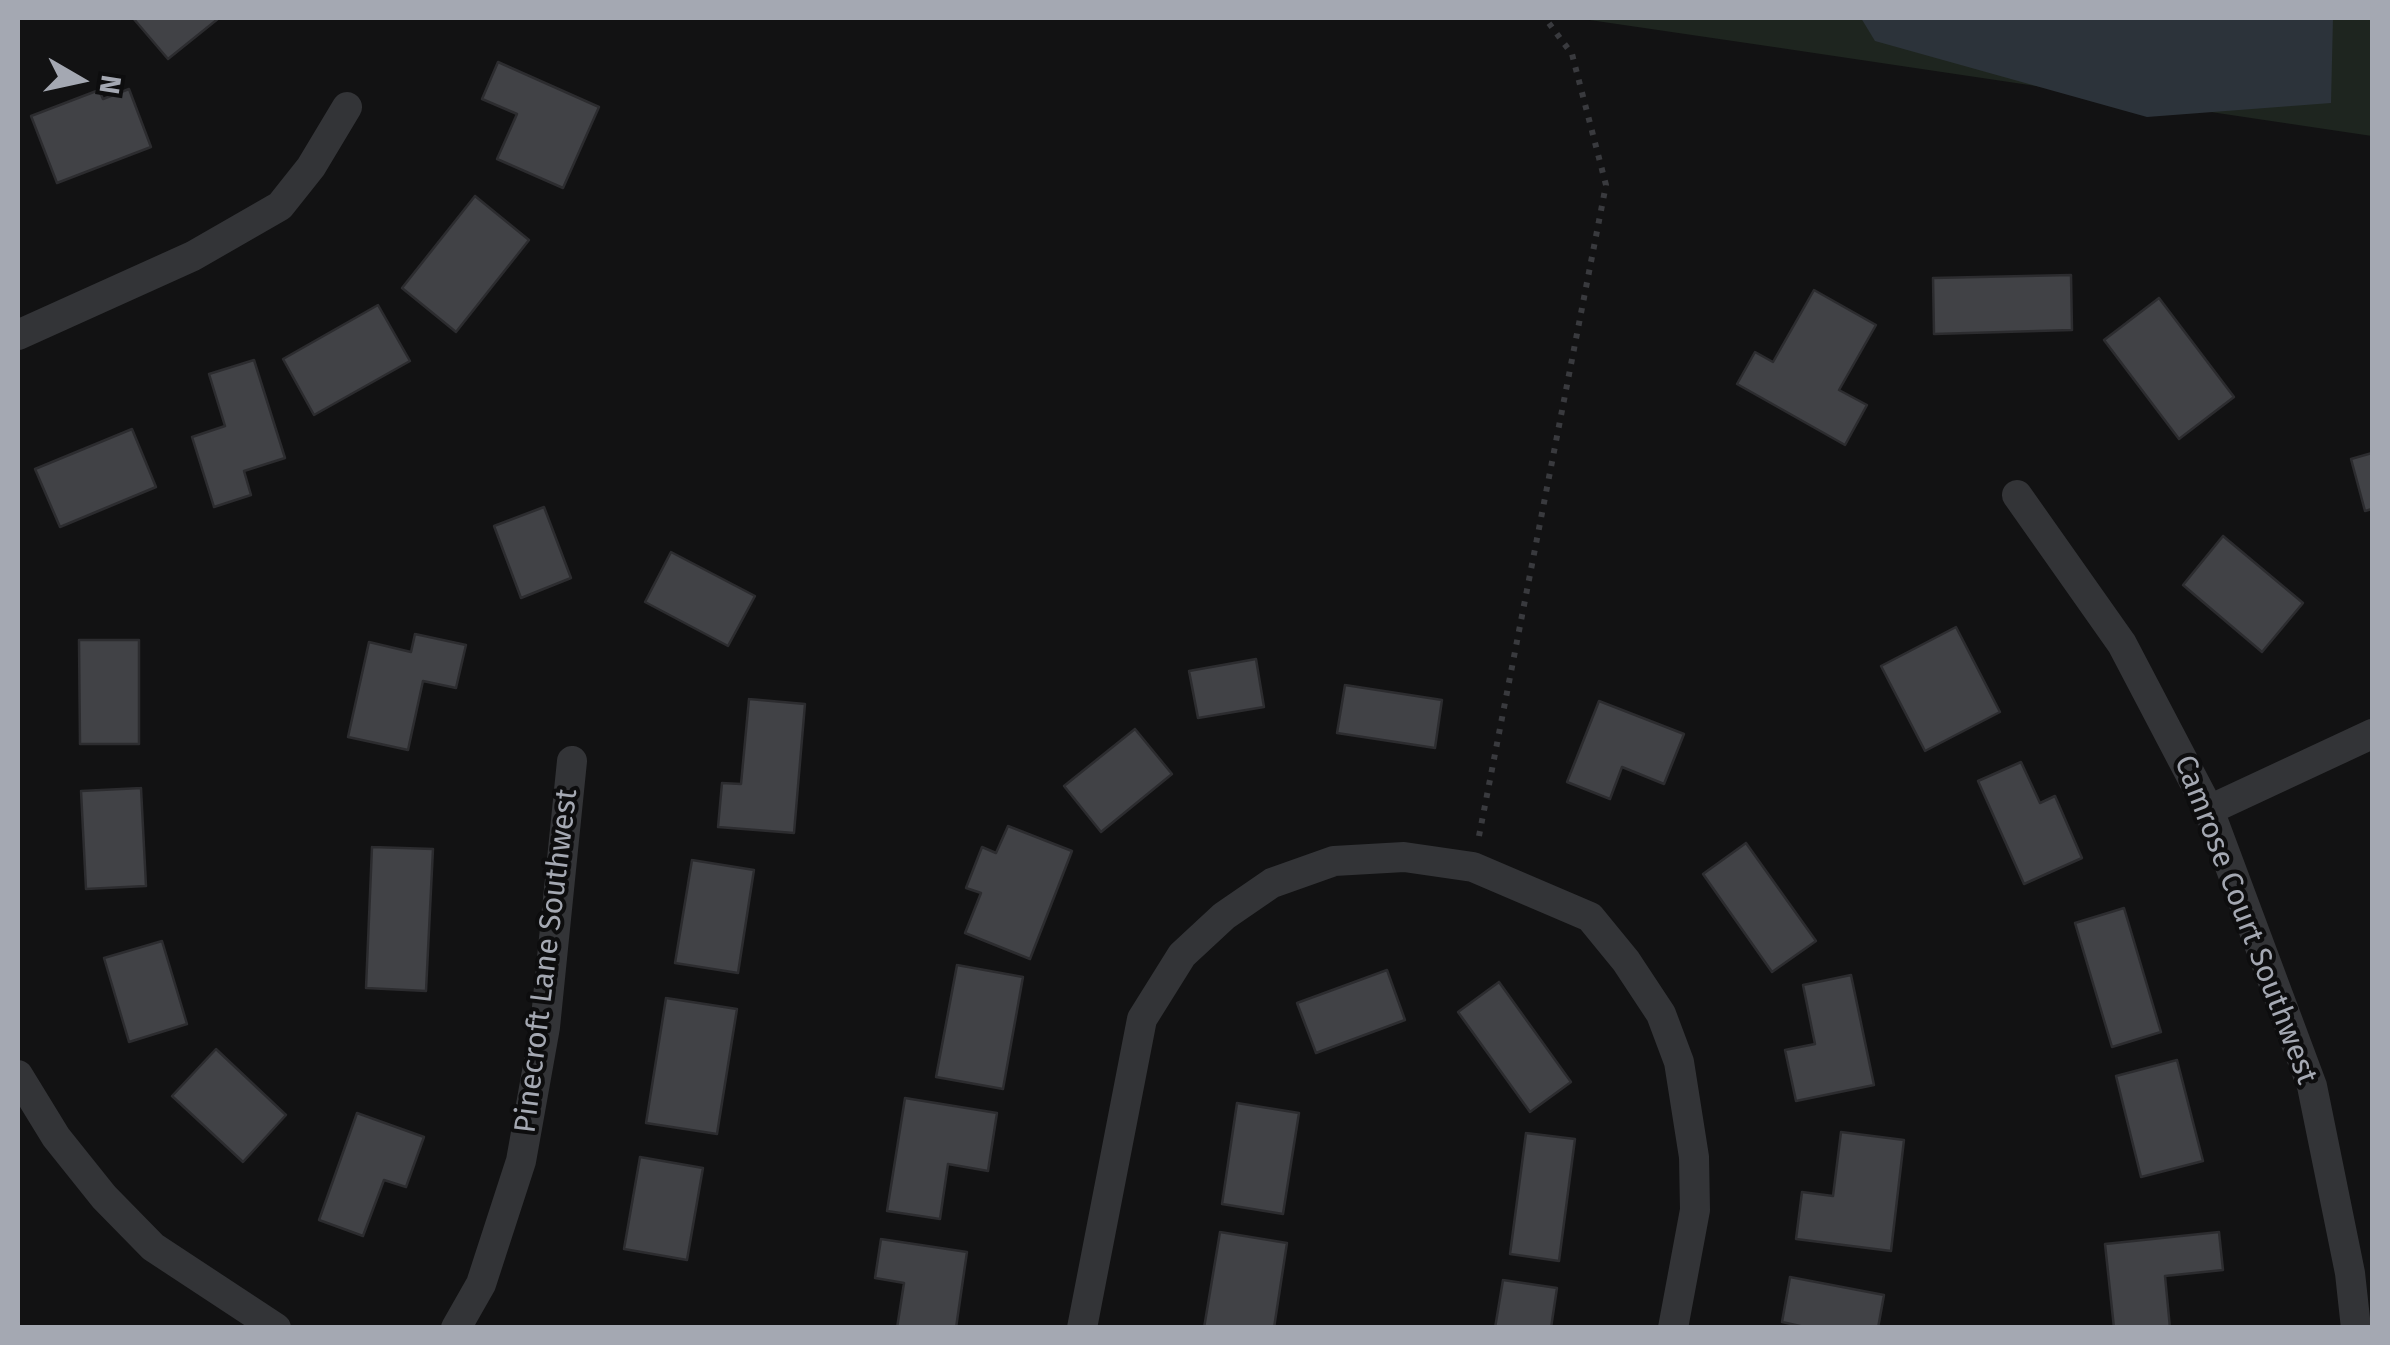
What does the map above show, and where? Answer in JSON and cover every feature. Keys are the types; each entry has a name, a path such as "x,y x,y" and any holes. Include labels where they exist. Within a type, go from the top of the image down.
{"street":[{"path":"18,335 193,256 280,206 311,167 347,107"},
{"name":"Camrose Court Southwest","path":"2018,495 2122,644 2209,810 2312,1086 2350,1274 2356,1328"},
{"path":"2209,810 2372,734"},
{"name":"Pinecroft Lane Southwest","path":"456,1328 480,1284 521,1161 545,1026 572,761"},
{"path":"1082,1328 1142,1019 1182,955 1224,916 1272,883 1334,861 1404,856 1473,866 1590,917 1626,961 1661,1014 1679,1062 1694,1157 1694,1210 1673,1328"},
{"path":"18,1074 56,1138 104,1198 153,1247 276,1328"}],"path":[{"path":"1473,866 1606,185 1572,54 1545,18"}],"shaded area":[{"path":"1576,18 2372,18 2372,136 1774,47"},
{"path":"1861,18 2333,18 2331,103 2147,117 1875,41"}],"building":[{"path":"133,18 219,18 168,59"},
{"path":"498,62 599,107 563,188 497,159 517,114 482,99"},
{"path":"129,89 151,147 57,183 31,116 99,90 103,99"},
{"path":"475,196 529,240 456,332 402,288"},
{"path":"2071,275 2072,330 1934,334 1933,278"},
{"path":"1814,290 1876,325 1839,390 1867,405 1845,445 1737,384 1755,352 1773,362"},
{"path":"2159,298 2234,397 2179,439 2104,340"},
{"path":"378,305 410,361 314,415 283,359"},
{"path":"254,360 285,458 244,471 251,495 214,507 192,437 225,426 209,374"},
{"path":"132,429 156,487 60,527 35,469"},
{"path":"2372,453 2372,509 2365,511 2351,459"},
{"path":"544,507 571,578 521,598 494,526"},
{"path":"2223,536 2303,603 2262,652 2183,585"},
{"path":"671,552 755,596 728,646 645,602"},
{"path":"1956,627 2000,712 1925,751 1881,666"},
{"path":"415,634 466,645 456,688 423,681 408,750 348,737 369,642 411,652"},
{"path":"79,640 139,640 139,744 80,744"},
{"path":"1256,659 1264,707 1198,718 1189,671"},
{"path":"1345,685 1442,700 1435,748 1337,733"},
{"path":"749,699 805,704 794,833 718,827 722,783 741,784"},
{"path":"1599,701 1684,734 1664,784 1622,767 1610,799 1567,782"},
{"path":"1135,729 1172,774 1101,832 1064,786"},
{"path":"2021,762 2040,803 2055,796 2082,858 2024,884 1978,781"},
{"path":"141,788 146,886 86,889 81,791"},
{"path":"1008,826 1072,851 1030,959 965,933 981,893 966,888 982,847 996,853"},
{"path":"1746,843 1816,941 1772,972 1703,874"},
{"path":"372,847 433,849 426,991 366,988"},
{"path":"692,860 754,870 738,973 675,963"},
{"path":"2124,908 2161,1032 2112,1047 2075,923"},
{"path":"162,941 187,1024 129,1042 104,958"},
{"path":"957,965 1023,977 1003,1089 936,1077"},
{"path":"1387,970 1405,1020 1316,1053 1297,1003"},
{"path":"1851,975 1874,1085 1796,1101 1785,1050 1815,1044 1803,985"},
{"path":"1499,982 1571,1082 1530,1112 1458,1012"},
{"path":"666,998 737,1009 717,1134 646,1123"},
{"path":"216,1049 286,1115 243,1162 172,1096"},
{"path":"2177,1060 2203,1161 2141,1177 2116,1076"},
{"path":"905,1098 997,1113 988,1171 948,1164 940,1219 887,1211"},
{"path":"1237,1103 1299,1113 1283,1214 1222,1204"},
{"path":"357,1113 424,1137 406,1187 384,1180 363,1236 319,1220"},
{"path":"1841,1132 1904,1140 1891,1251 1796,1239 1802,1192 1833,1196"},
{"path":"1526,1133 1575,1139 1559,1261 1510,1254"},
{"path":"640,1157 703,1168 687,1260 624,1249"},
{"path":"1220,1232 1287,1243 1274,1328 1204,1328"},
{"path":"2219,1232 2223,1270 2165,1276 2170,1328 2114,1328 2105,1244"},
{"path":"881,1239 967,1252 956,1328 897,1328 904,1283 875,1278"},
{"path":"1790,1277 1884,1295 1878,1328 1809,1328 1782,1322"},
{"path":"1503,1280 1557,1288 1551,1328 1495,1328"}]}
